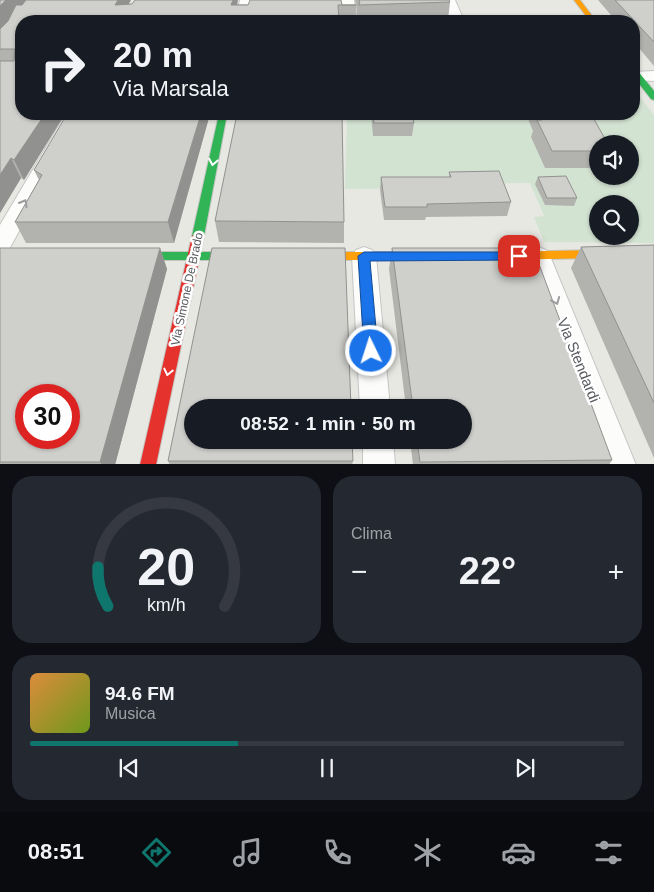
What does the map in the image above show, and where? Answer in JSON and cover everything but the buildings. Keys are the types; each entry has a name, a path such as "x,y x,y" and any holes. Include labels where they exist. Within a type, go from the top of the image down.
{"street":[{"path":"243,15 247,0"},
{"path":"347,0 349,15"},
{"path":"448,0 454,15"},
{"path":"577,0 589,15"},
{"path":"640,74 654,76"},
{"path":"640,79 654,97"},
{"path":"0,245 72,120"},
{"name":"Via Simone De Brado","path":"148,464 194,256 221,120"},
{"path":"490,256 654,253"},
{"path":"117,256 254,256"},
{"path":"294,256 442,256"},
{"path":"364,256 374,399"},
{"name":"Via Stendardi","path":"538,256 620,464"},
{"path":"379,449 380,464"}],"green space":[{"path":"640,97 654,115 654,243 639,243 639,195 589,195 589,242 544,242 534,217 544,216 530,183 444,184 445,188 345,189 347,120 640,120"}],"traffic: fast":[{"path":"640,80 654,97"},
{"path":"198,236 222,120"},
{"path":"126,256 246,256"}],"traffic: slow":[{"path":"577,0 588,15"},
{"path":"499,256 654,253"},
{"path":"309,256 428,256"}],"traffic: jam":[{"path":"148,464 198,236"}],"route":[{"path":"371,351 364,256 519,256"}]}
